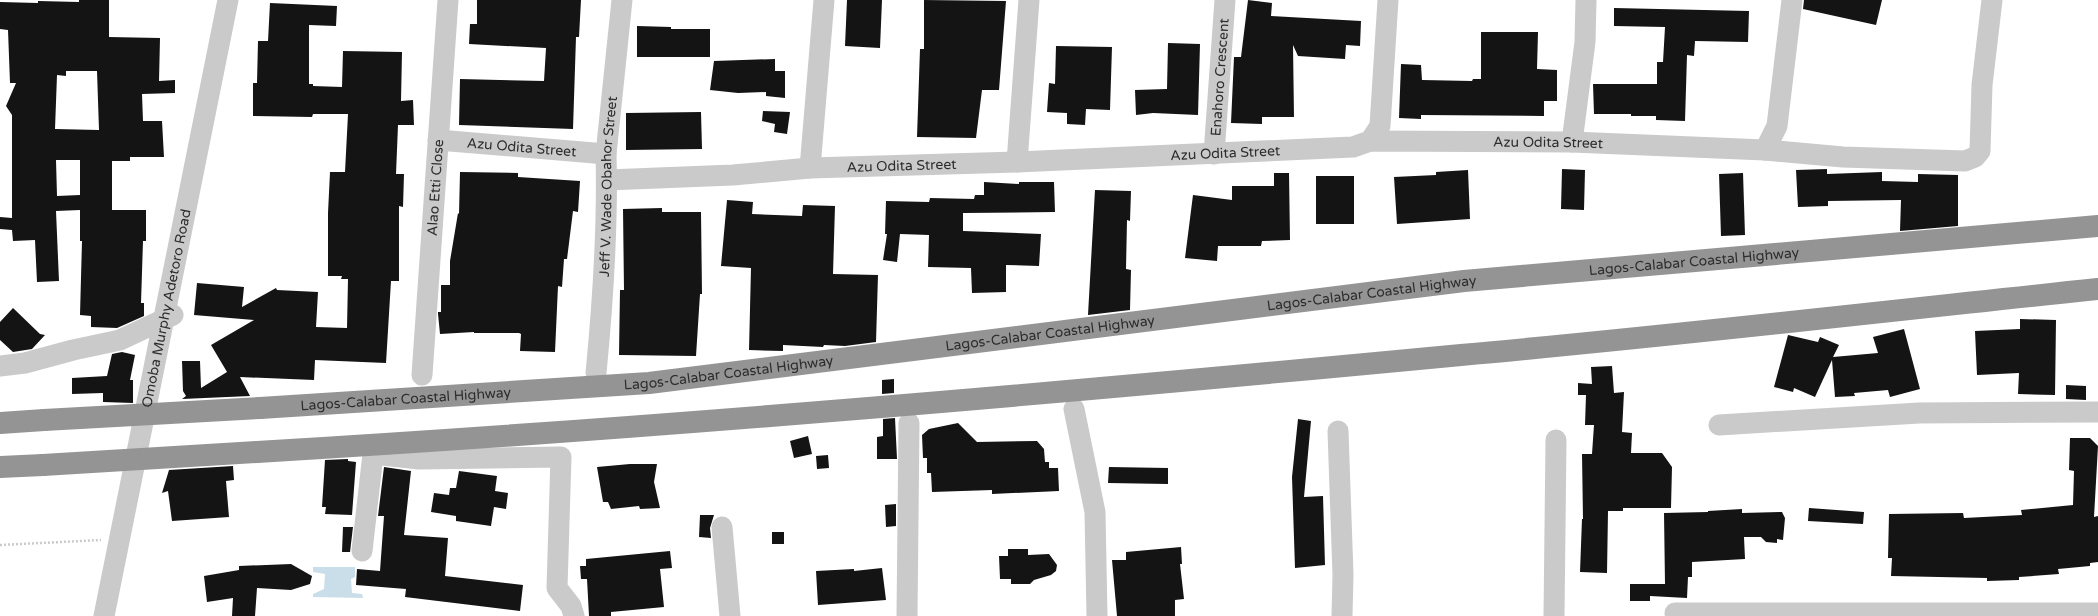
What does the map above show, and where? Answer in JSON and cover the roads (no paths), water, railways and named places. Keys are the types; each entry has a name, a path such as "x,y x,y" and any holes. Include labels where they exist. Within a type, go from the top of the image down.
{"highway":[{"name":"Lagos-Calabar Coastal Highway","path":"0,423 649,384 1464,281 2098,226"},
{"path":"0,467 507,437 656,425 1440,357 2098,289"}],"street":[{"name":"Alao Etti Close","path":"422,375 448,0"},
{"name":"Jeff V. Wade Obahor Street","path":"596,373 601,325 607,180 606,154 622,0"},
{"path":"810,168 824,0"},
{"path":"1017,162 1029,0"},
{"name":"Enahoro Crescent","path":"1214,154 1225,0"},
{"path":"1370,141 1380,126 1388,0"},
{"path":"1572,142 1585,42 1586,0"},
{"path":"1765,150 1777,126 1792,0"},
{"name":"Azu Odita Street","path":"607,180 733,175 810,168 1017,162 1353,147 1370,141 1572,142 1765,150 1842,157 1965,161 1975,157 1980,151 1982,85 1992,0"},
{"name":"Omoba Murphy Adetoro Road","path":"116,616 170,316 230,3"},
{"name":"Azu Odita Street","path":"438,140 606,154"},
{"path":"0,366 25,363 73,350 120,340 170,316"},
{"name":"Omoba Murphy Adetoro Road","path":"104,616 170,316"},
{"path":"1074,409 1095,512 1097,616"},
{"path":"1719,424 1919,413 2098,412"},
{"path":"908,423 908,616"},
{"path":"1338,431 1343,575 1342,616"},
{"path":"1554,616 1556,440"},
{"path":"362,551 373,454 419,459 561,457 557,588 571,606 574,616"},
{"path":"722,527 730,616"},
{"path":"1675,613 2098,613"}],"water":[{"path":"313,567 355,567 355,577 351,579 352,593 362,594 363,598 313,597 313,594 324,589 325,574 313,572"}]}
